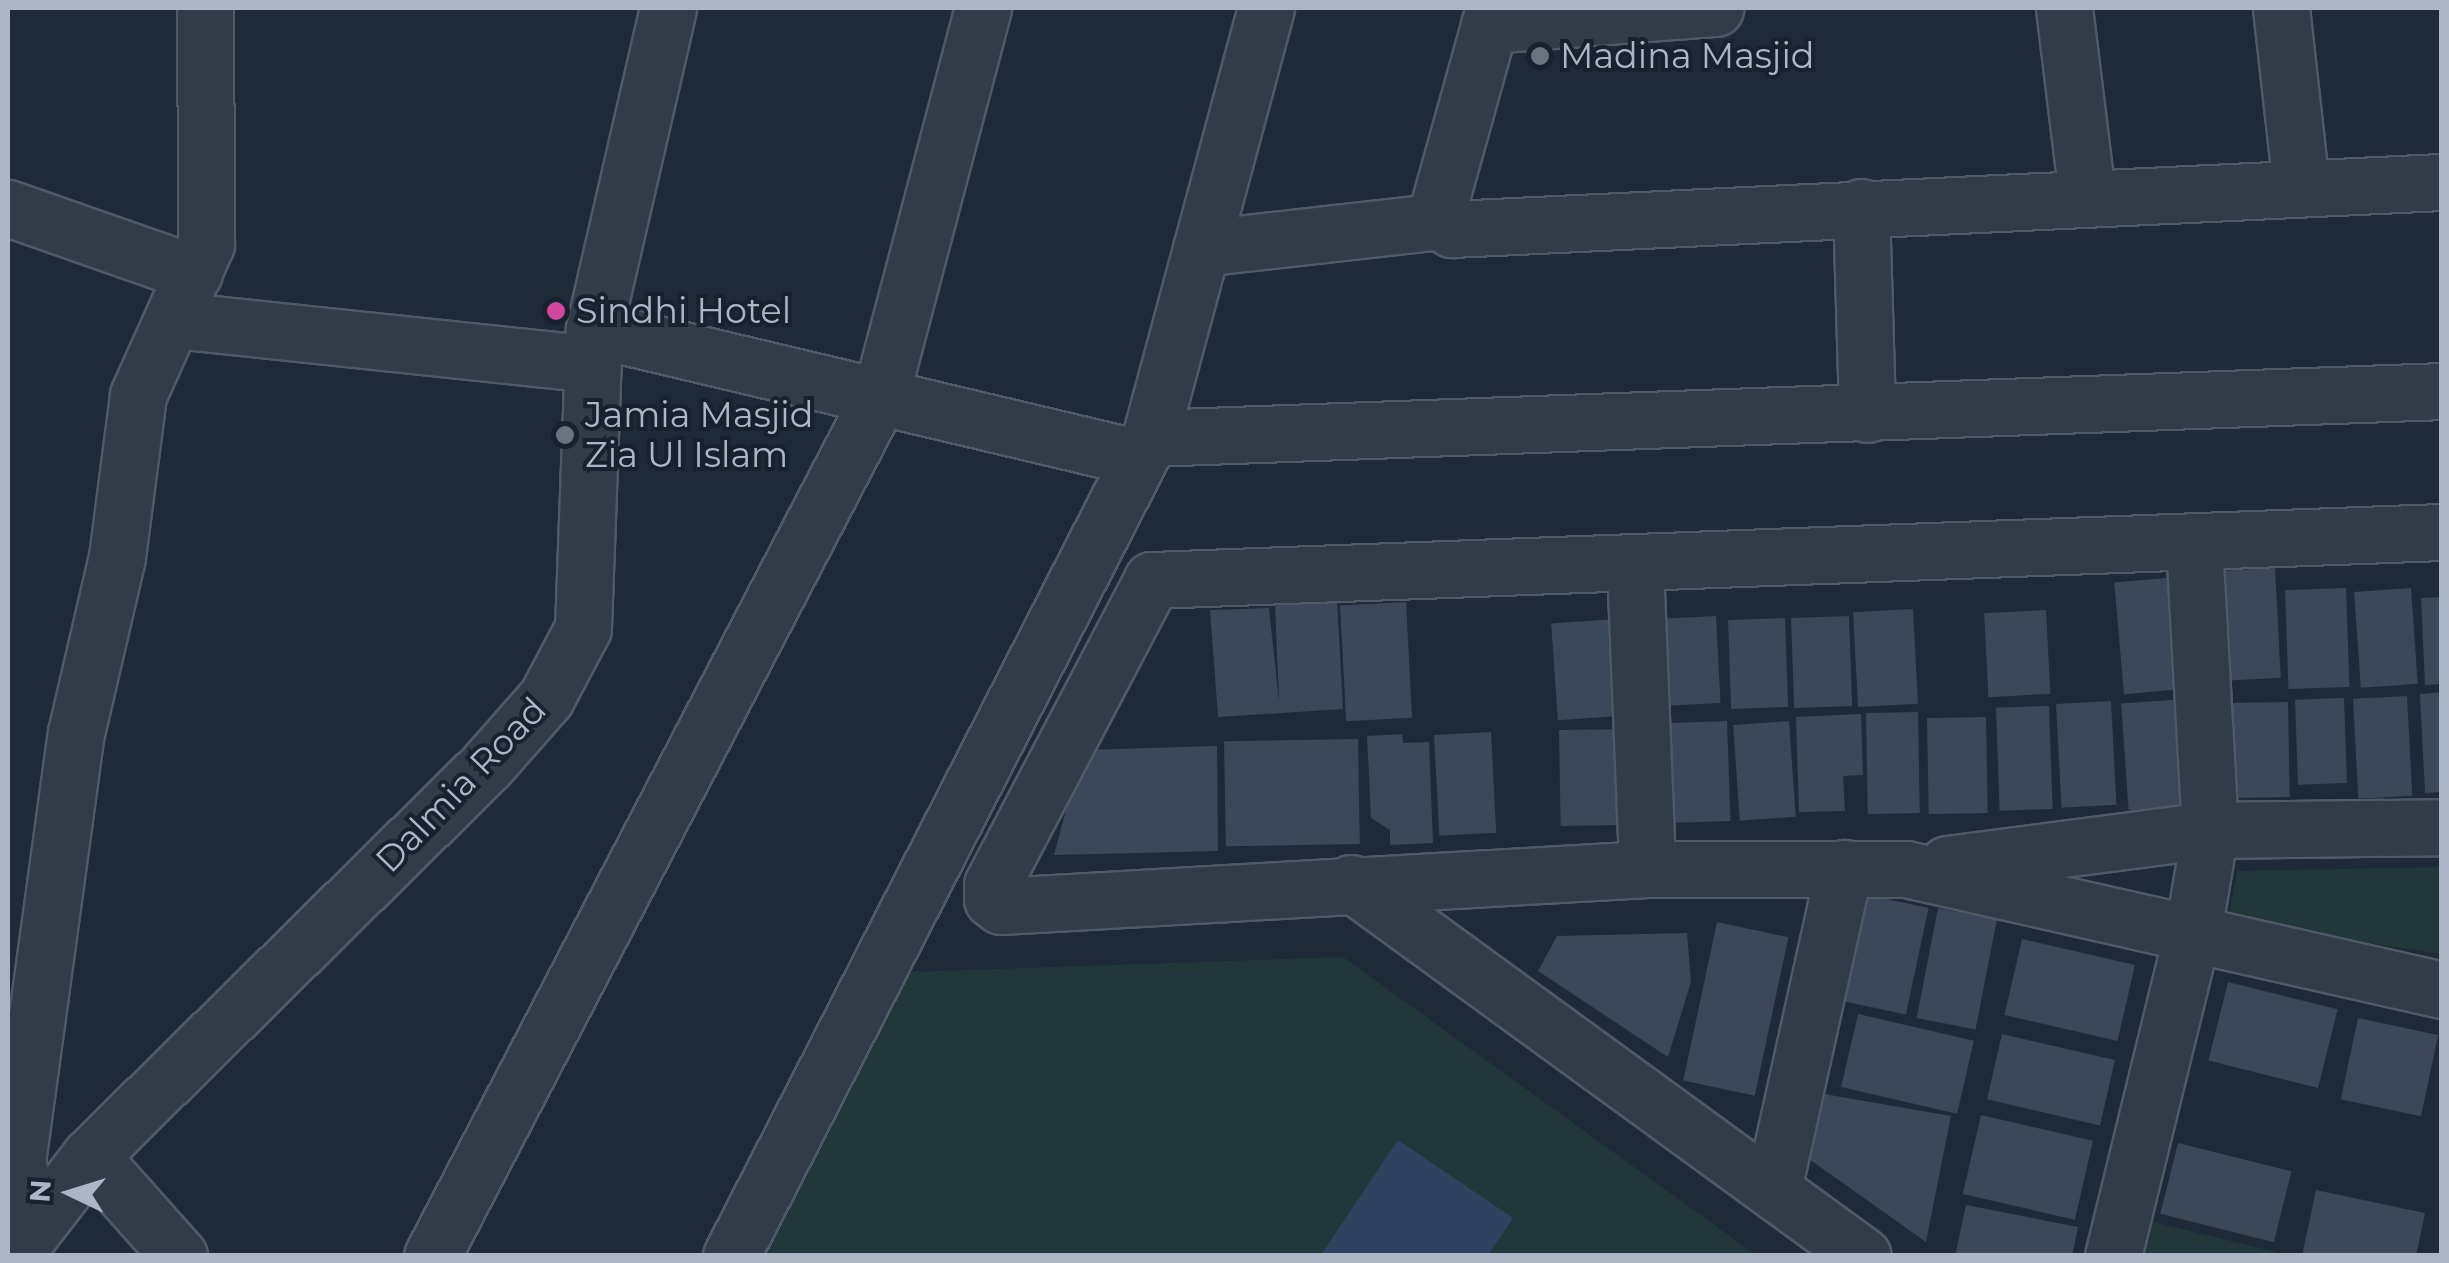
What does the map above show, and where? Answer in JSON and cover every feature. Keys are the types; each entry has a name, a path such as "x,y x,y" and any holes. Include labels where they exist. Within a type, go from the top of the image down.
{"street":[{"path":"24,1242 16,1162 76,733 117,557 138,395 184,296 208,212 204,8"},
{"name":"Dalmia Road","path":"24,1242 90,1156 486,766 546,698 583,628 594,346 668,8"},
{"path":"432,1256 881,394 983,8"},
{"path":"731,1256 1145,448 1266,8"},
{"path":"1716,8 1492,16 1438,205 1441,221 1452,230 2087,194 2442,182"},
{"path":"2064,8 2087,194"},
{"path":"2281,8 2302,187"},
{"path":"1861,207 1867,414"},
{"path":"8,208 184,296 594,346 881,394 1145,448 2442,391"},
{"path":"1201,248 1441,221"},
{"path":"2442,532 2194,546 1152,580 992,885 992,899 1001,906 1647,868 1906,869 2210,830 2442,827"},
{"path":"2114,1256 2192,931 2210,830 2194,546"},
{"path":"1636,564 1647,868"},
{"path":"1774,1190 1844,868"},
{"path":"1906,869 2442,990"},
{"path":"1351,883 1863,1256"},
{"path":"90,1156 179,1256"}],"green space":[{"path":"2441,867 2441,954 2228,921 2237,871"},
{"path":"1343,957 1756,1255 759,1256 906,972"},
{"path":"2150,1221 2287,1255 2141,1256"}],"water":[{"path":"1398,1140 1513,1218 1488,1255 1321,1255"}],"building":[{"path":"2275,568 2281,678 2220,681 2214,571"},
{"path":"2178,577 2188,689 2124,694 2114,583"},
{"path":"2346,588 2349,687 2288,689 2285,590"},
{"path":"2411,588 2418,684 2361,688 2354,592"},
{"path":"2442,597 2442,684 2425,685 2421,598"},
{"path":"1337,600 1343,709 1218,717 1210,610 1269,608 1279,702 1275,603"},
{"path":"1406,602 1412,718 1346,721 1340,605"},
{"path":"1913,609 1918,704 1858,707 1853,612"},
{"path":"2046,610 2050,694 1988,697 1984,613"},
{"path":"1716,616 1721,703 1662,706 1657,619"},
{"path":"1849,616 1852,706 1794,708 1791,618"},
{"path":"1785,618 1788,707 1731,709 1728,620"},
{"path":"1616,619 1623,716 1558,720 1551,624"},
{"path":"2442,692 2442,792 2425,793 2420,694"},
{"path":"2407,696 2412,796 2358,799 2353,699"},
{"path":"2344,698 2347,783 2298,785 2295,700"},
{"path":"2187,699 2194,806 2129,810 2121,704"},
{"path":"2111,701 2116,805 2062,808 2056,704"},
{"path":"2288,702 2290,797 2228,798 2226,703"},
{"path":"2049,706 2053,809 2000,811 1996,708"},
{"path":"1918,712 1920,813 1868,814 1866,713"},
{"path":"1861,714 1863,775 1843,776 1845,811 1799,812 1796,717"},
{"path":"1986,717 1988,813 1929,814 1927,718"},
{"path":"1727,721 1730,821 1670,823 1666,723"},
{"path":"1789,721 1796,817 1740,821 1733,725"},
{"path":"1623,729 1625,825 1561,826 1559,730"},
{"path":"1491,732 1496,833 1439,836 1434,735"},
{"path":"1402,734 1403,743 1429,742 1433,843 1390,845 1390,830 1371,818 1367,736"},
{"path":"1358,739 1360,844 1226,846 1224,741"},
{"path":"1217,746 1218,851 1054,855 1082,750"},
{"path":"1863,894 1929,908 1906,1015 1840,1001"},
{"path":"1938,908 1997,919 1976,1029 1917,1018"},
{"path":"1717,922 1788,937 1755,1096 1683,1080"},
{"path":"1687,933 1691,982 1668,1057 1538,971 1557,936"},
{"path":"2022,939 2135,965 2117,1041 2004,1015"},
{"path":"2228,982 2338,1009 2318,1088 2208,1061"},
{"path":"1858,1014 1974,1041 1957,1114 1841,1087"},
{"path":"2358,1018 2438,1035 2421,1116 2341,1099"},
{"path":"2002,1034 2115,1060 2100,1125 1987,1099"},
{"path":"1824,1094 1951,1116 1926,1242 1809,1159"},
{"path":"1981,1115 2093,1141 2075,1220 1963,1194"},
{"path":"2178,1143 2292,1171 2274,1242 2160,1214"},
{"path":"2316,1190 2425,1213 2416,1256 2302,1256"},
{"path":"1966,1205 2078,1227 2072,1256 1955,1256"}],"place":[{"name":"Madina Masjid","path":"1540,56"},
{"name":"Sindhi Hotel","path":"556,311"},
{"name":"Jamia Masjid Zia Ul Islam","path":"565,435"}]}
